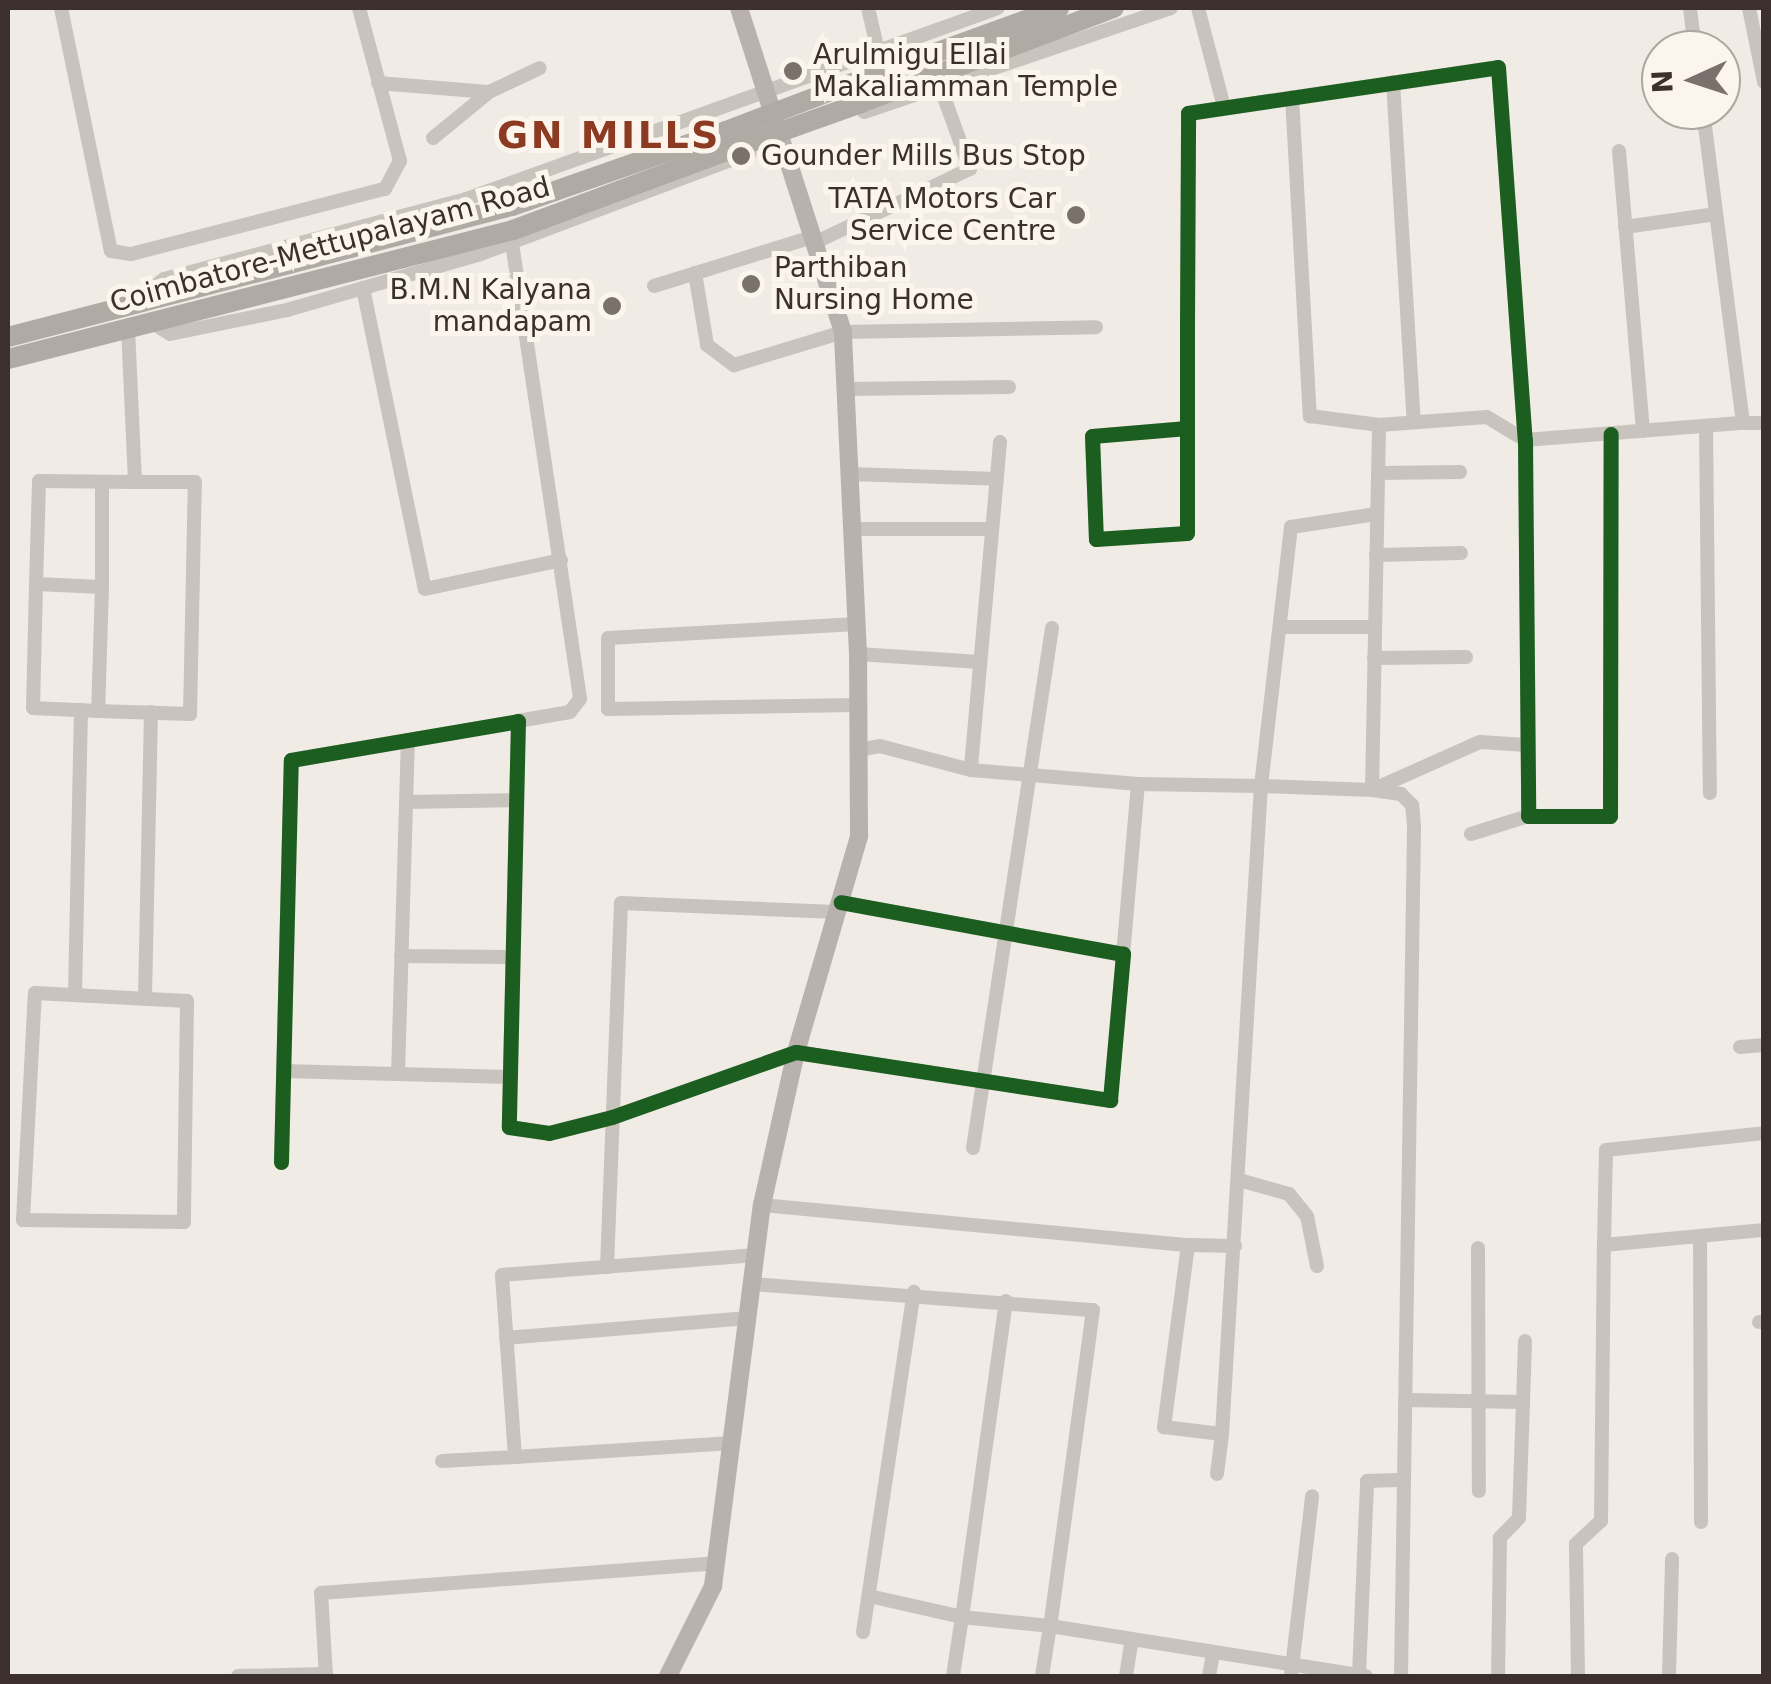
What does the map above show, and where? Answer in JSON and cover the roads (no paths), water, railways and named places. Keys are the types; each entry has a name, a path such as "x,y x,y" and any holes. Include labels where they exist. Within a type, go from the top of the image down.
{"highway":[{"path":"8,338 128,317 607,174 1059,8"},
{"name":"Coimbatore-Mettupalayam Road","path":"8,359 128,317 151,322 512,230 1114,8"}],"main road":[{"path":"668,1676 713,1586 762,1205 796,1052 858,836 858,654 843,332 739,8"}],"street":[{"path":"61,8 110,250 131,254 385,190 400,161 359,8"},
{"path":"868,8 879,55"},
{"path":"135,482 128,317 164,279 466,199 768,96 998,8"},
{"path":"151,322 170,334 364,288 512,243 782,140 1171,8"},
{"path":"1198,8 1224,107"},
{"path":"1749,8 1764,82"},
{"path":"1187,428 1092,436 1096,539 1187,533 1188,113 1498,67 1526,440 1528,816"},
{"path":"433,138 490,92 540,68"},
{"path":"1393,82 1414,422"},
{"path":"378,83 490,92"},
{"path":"654,286 813,240 970,168 940,86"},
{"path":"1292,97 1310,416 1379,425 1487,417 1526,440 1764,424"},
{"path":"1706,130 1743,423"},
{"path":"1619,151 1643,431"},
{"path":"1625,227 1716,214"},
{"path":"281,1162 291,760 570,712 580,699 512,243"},
{"path":"694,274 707,345 734,365 843,332 1096,326"},
{"path":"364,288 425,589 561,560"},
{"path":"846,389 1009,387"},
{"path":"1372,790 1379,425"},
{"path":"1706,426 1710,794"},
{"path":"1471,834 1528,816 1610,816 1610,434"},
{"path":"970,770 1000,442"},
{"path":"1378,472 1460,472"},
{"path":"850,474 997,479"},
{"path":"39,481 135,482 195,482 190,714 33,708 39,481"},
{"path":"98,711 102,482"},
{"path":"1217,1474 1235,1246 1262,786 1291,527 1376,514"},
{"path":"852,530 992,529"},
{"path":"1376,555 1461,553"},
{"path":"36,584 102,587"},
{"path":"857,624 608,638 608,708 858,705"},
{"path":"1280,627 1374,627"},
{"path":"973,1148 1008,933 1027,771 1052,628"},
{"path":"858,654 980,662"},
{"path":"1374,658 1466,657"},
{"path":"76,994 81,710"},
{"path":"145,998 150,712"},
{"path":"518,721 509,1127 549,1134 612,1118 796,1052 1110,1100 1138,784"},
{"path":"398,1074 408,740"},
{"path":"1372,790 1480,742 1526,745"},
{"path":"858,750 880,746 970,770 1027,771 1138,784 1372,790 1402,794 1412,805 1402,1676"},
{"path":"406,802 517,800"},
{"path":"607,1266 621,903 839,907 1124,954"},
{"path":"402,956 513,957"},
{"path":"35,993 145,998 187,1001 184,1222 23,1220 35,993"},
{"path":"1740,1047 1764,1046"},
{"path":"283,1071 510,1077"},
{"path":"603,1161 612,1118"},
{"path":"1578,1676 1576,1544 1600,1520 1606,1150 1764,1133"},
{"path":"1239,1180 1289,1194 1308,1216 1316,1266"},
{"path":"762,1205 1188,1245 1235,1246"},
{"path":"1604,1245 1764,1230"},
{"path":"1700,1236 1701,1522"},
{"path":"1188,1245 1164,1426 1222,1434"},
{"path":"1478,1248 1478,1491"},
{"path":"515,1458 502,1275 756,1255"},
{"path":"752,1284 914,1292 1093,1310 1042,1676"},
{"path":"863,1632 914,1292"},
{"path":"953,1676 1006,1301"},
{"path":"506,1338 748,1318"},
{"path":"1498,1676 1500,1538 1519,1518 1525,1341"},
{"path":"1405,1400 1523,1402"},
{"path":"442,1461 732,1442"},
{"path":"869,1596 962,1616 1213,1653 1291,1671 1363,1676 1367,1480 1404,1480"},
{"path":"1291,1671 1312,1496"},
{"path":"1669,1676 1672,1559"},
{"path":"238,1676 326,1675 321,1593 716,1563"},
{"path":"1126,1676 1132,1640"},
{"path":"1209,1676 1213,1653"}],"place":[{"name":"Arulmigu Ellai Makaliamman Temple","path":"793,71"},
{"name":"Gounder Mills Bus Stop","path":"741,156"},
{"name":"TATA Motors Car Service Centre","path":"1076,215"},
{"name":"Parthiban Nursing Home","path":"751,284"},
{"name":"B.M.N Kalyana mandapam","path":"612,306"}],"district":[{"name":"GN MILLS","path":"609,136"}]}
